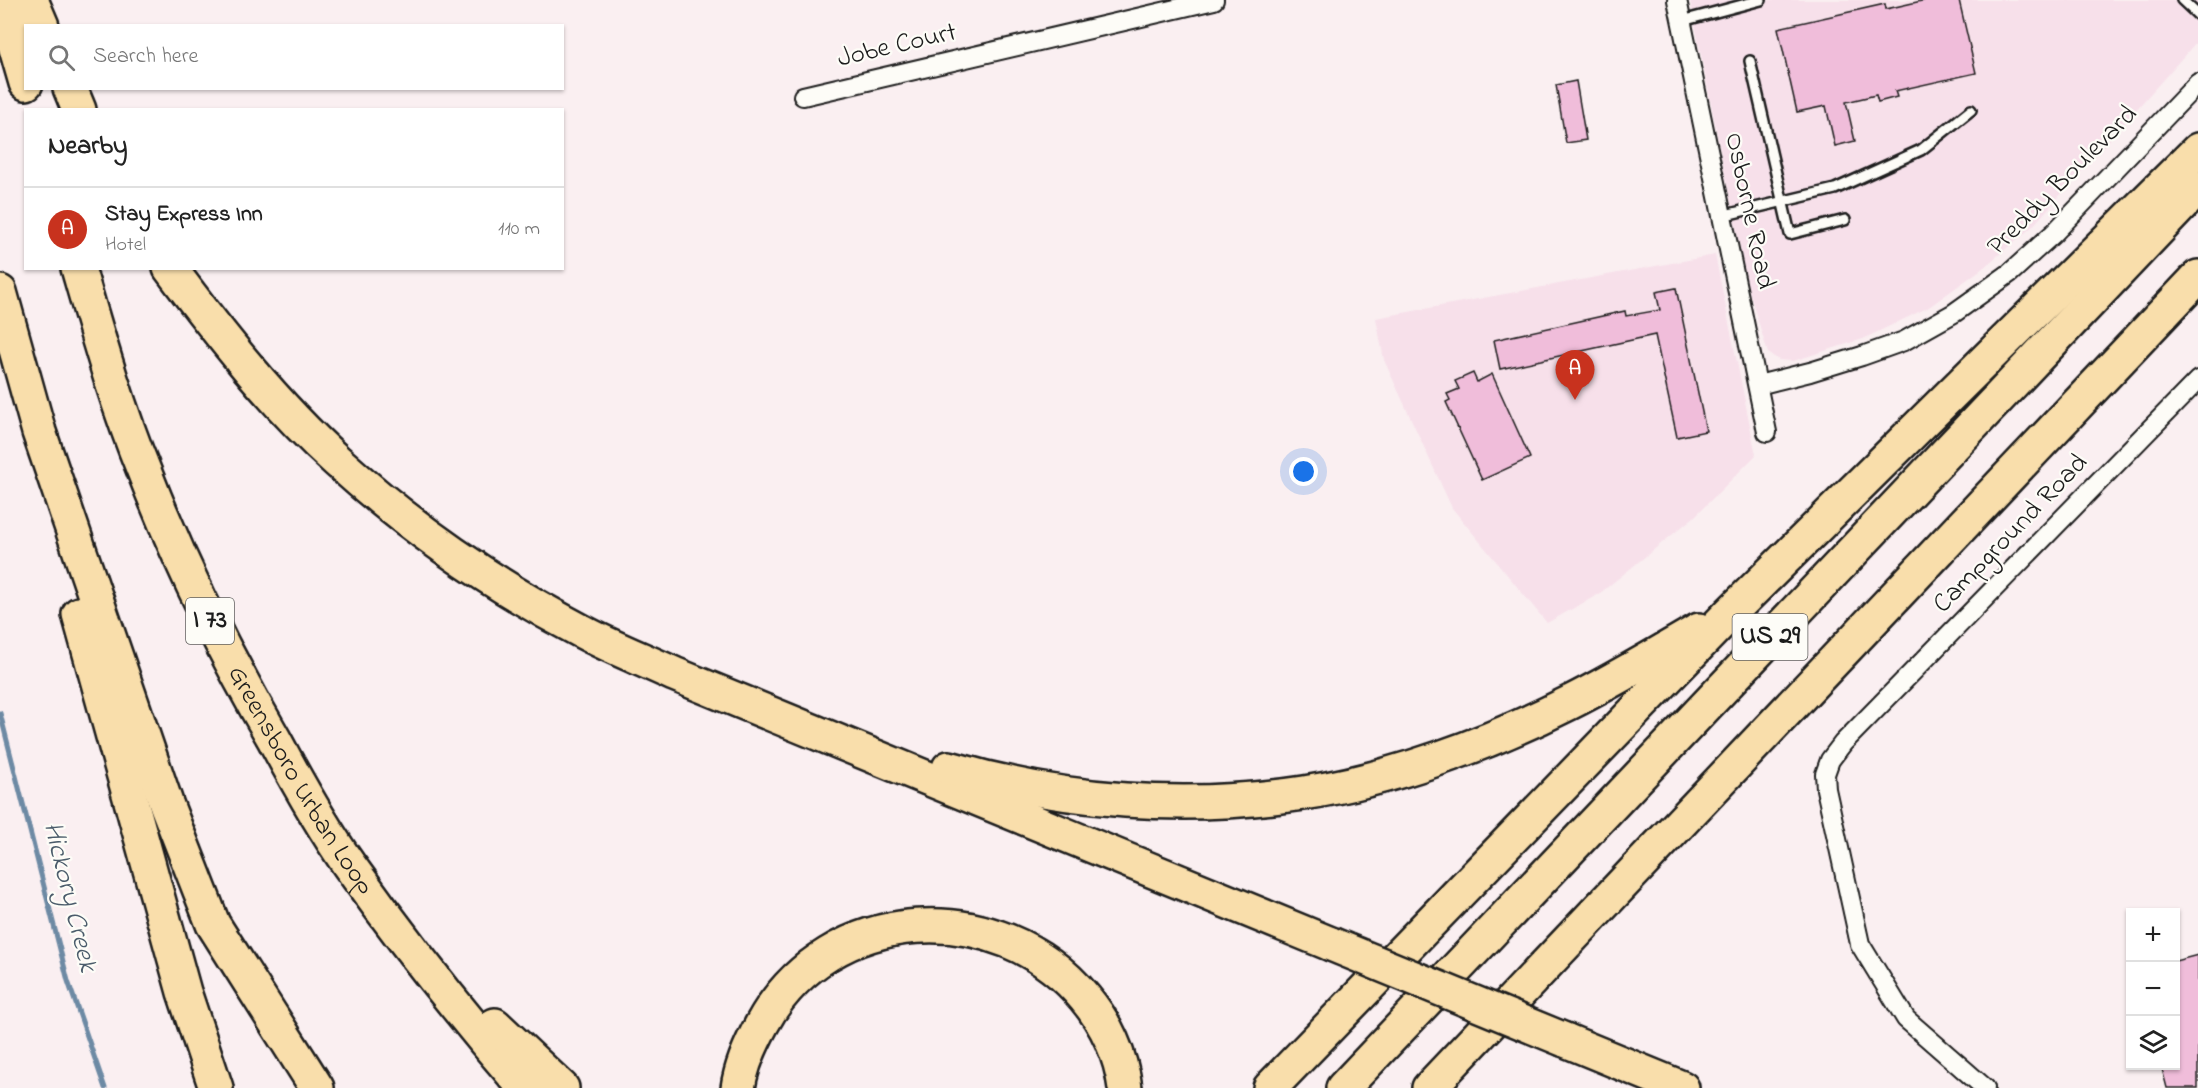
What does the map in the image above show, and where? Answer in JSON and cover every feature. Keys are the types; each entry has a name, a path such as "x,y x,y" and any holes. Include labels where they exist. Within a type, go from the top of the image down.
{"highway":[{"path":"2,0 24,76"},
{"path":"31,0 41,24"},
{"path":"28,90 32,108"},
{"path":"71,90 78,108"},
{"path":"1270,1088 1730,613 2198,150"},
{"name":"US 29","path":"1343,1088 2198,188"},
{"name":"Greensboro Urban Loop","path":"79,270 105,363 143,470 189,578 236,673 294,776 348,863 406,942 525,1088"},
{"path":"171,270 207,318 272,394 336,460 413,525 460,558 584,632 674,674 820,735 1682,1088"},
{"name":"US 29","path":"1429,1088 2198,277"},
{"path":"0,292 39,432 166,806 213,924 317,1088"},
{"path":"39,432 61,547 184,992 216,1088"},
{"path":"820,735 875,744 996,782 1064,794 1139,802 1216,802 1304,793 1383,776 1473,746 1569,704 1730,613"},
{"path":"738,1088 745,1060 766,1017 777,1000 806,971 820,960 852,942 890,929 935,924 966,927 1006,939 1035,953 1061,973 1076,987 1099,1017 1118,1058 1125,1088"},
{"name":"I 73","path":"406,942 562,1088"},
{"path":"184,992 204,1088"}],"street":[{"name":"Jobe Court","path":"803,96 1214,0"},
{"name":"Osborne Road","path":"1677,0 1767,432"},
{"name":"Preddy Boulevard","path":"1758,385 1862,356 1904,340 1954,313 2010,273 2054,233 2198,83"},
{"name":"Campground Road","path":"1985,1088 1906,1019 1860,944 1829,808 1825,774 1830,760 1843,743 2198,380"}],"lane":[{"path":"1682,21 1761,0"},
{"path":"2182,0 2198,15"},
{"path":"1750,61 1790,234 1845,220"},
{"path":"1721,216 1835,189 1921,150 1971,110"}],"shaded area":[{"path":"1690,0 2198,0 2198,40 2032,227 1983,268 1929,307 1863,339 1793,361 1779,360 1768,353 1748,288"},
{"path":"1715,255 1756,455 1694,517 1599,594 1547,623 1452,508 1384,360 1376,318"}],"building":[{"path":"1926,0 1959,0 1976,73 1895,91 1897,97 1878,102 1876,95 1846,102 1855,141 1835,146 1826,106 1797,112 1778,28 1885,4 1886,9"},
{"path":"1576,81 1586,140 1566,143 1556,85"},
{"path":"1676,288 1706,431 1677,437 1655,335 1500,369 1494,340 1625,311 1626,316 1660,310 1656,292"},
{"path":"1473,373 1477,382 1492,374 1530,458 1482,480 1446,402 1450,400 1447,394 1459,389 1455,381"},
{"path":"2198,955 2198,1088 2167,1088 2162,1070 2180,1070 2180,960"}],"waterway":[{"name":"Hickory Creek","path":"0,713 68,981 105,1088"}],"place":[{"name":"Stay Express Inn","path":"1575,400"}]}
